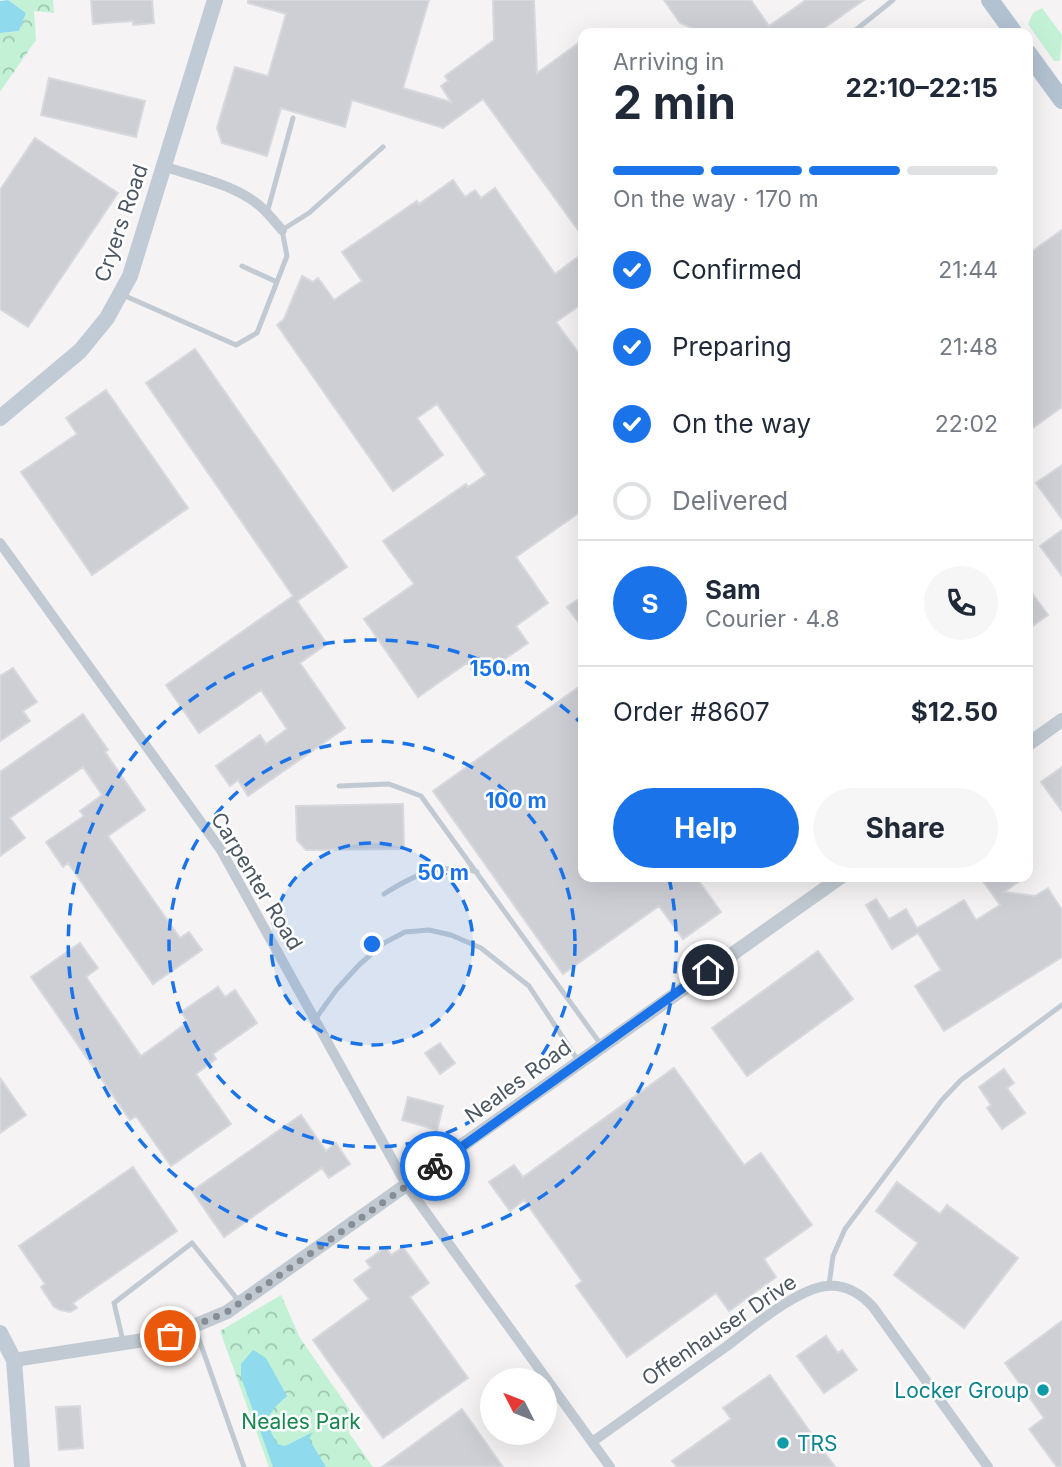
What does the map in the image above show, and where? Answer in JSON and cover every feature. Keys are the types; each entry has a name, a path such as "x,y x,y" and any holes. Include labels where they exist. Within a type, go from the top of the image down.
{"main road":[{"name":"Cryers Road","path":"0,418 80,351 107,318 130,276 215,0"},
{"path":"990,0 1010,28"},
{"path":"1033,60 1062,100"},
{"path":"0,1332 14,1360 22,1467"}],"street":[{"path":"163,166 229,188 247,197 282,230"},
{"name":"Carpenter Road","path":"0,542 222,850 407,1186 592,1443"},
{"path":"1033,741 1062,720"},
{"name":"Neales Road","path":"14,1360 170,1336 227,1312 834,882"},
{"name":"Offenhauser Drive","path":"592,1443 774,1312 816,1287 829,1285 853,1290 873,1307 988,1467"},
{"path":"592,1443 610,1467"}],"lane":[{"path":"858,28 893,0"},
{"path":"267,213 293,118"},
{"path":"120,294 236,345 257,332 287,257 282,230 309,213 383,147"},
{"path":"242,267 277,282"},
{"path":"338,786 389,784 421,796 602,1046"},
{"path":"384,894 414,875 441,867 477,872"},
{"path":"315,1019 345,981 384,943 405,932 429,930 481,948 529,986 579,1062"},
{"path":"829,1285 833,1256 845,1229 951,1090 1062,1005"},
{"path":"124,1343 114,1304 192,1243 240,1303"},
{"path":"195,1326 244,1467"}],"green space":[{"path":"8,0 53,0 54,13 34,11 36,40 0,92 0,33 19,31 26,13"},
{"path":"1042,8 1062,35 1060,61 1054,61 1028,24 1033,13"},
{"name":"Neales Park","path":"281,1295 300,1338 352,1413 349,1433 373,1467 269,1467 220,1331"}],"water":[{"path":"8,0 26,13 19,31 0,33 0,1"},
{"path":"253,1350 266,1358 287,1396 268,1417 270,1430 277,1444 285,1446 313,1432 309,1439 326,1467 273,1467 241,1377 241,1364"}],"building":[{"path":"91,0 152,0 154,23 133,25 133,21 93,24"},
{"path":"248,0 429,0 403,88 451,102 441,86 448,81 445,76 494,40 493,0 534,0 537,73 578,44 578,230 483,99 443,128 352,100 345,127 281,108 267,156 222,143 217,128 235,67 268,76 286,14 248,3"},
{"path":"664,0 751,0 769,26 806,0 864,0 824,28 692,28 680,23"},
{"path":"49,78 145,101 136,137 41,115"},
{"path":"35,138 118,193 28,327 0,309 0,190"},
{"path":"453,180 465,197 475,190 481,198 495,188 555,274 578,257 578,307 556,322 578,352 578,514 516,557 548,603 516,626 528,643 477,678 467,663 418,697 364,619 414,584 383,541 466,484 468,487 486,475 437,404 417,418 443,455 393,491 277,325 284,319 302,276 313,282 318,278 334,300 362,281 342,252 417,201 419,204"},
{"path":"1062,230 1062,407 1033,428 1033,251"},
{"path":"195,349 347,567 297,601 327,644 300,663 345,728 248,796 238,780 230,786 216,766 260,735 266,744 287,729 261,690 199,733 166,685 293,596 146,383"},
{"path":"106,390 188,508 92,575 21,472 77,434 66,418"},
{"path":"1062,465 1062,519 1036,483"},
{"path":"1062,530 1062,576 1040,546"},
{"path":"1033,594 1048,615 1033,626"},
{"path":"578,599 578,621 567,607"},
{"path":"13,668 37,702 23,711 30,721 0,741 0,676"},
{"path":"578,688 578,882 700,882 721,912 683,939 659,906 563,974 433,791"},
{"path":"83,714 108,750 105,752 145,810 108,836 180,938 189,932 202,950 153,984 68,863 63,867 46,842 84,816 80,811 102,795 83,767 10,818 25,838 0,856 0,772"},
{"path":"1062,767 1062,811 1041,782"},
{"path":"403,804 404,849 306,850 297,840 296,806"},
{"path":"984,882 1018,882 1004,892 1035,896 1048,888 1062,910 1062,957 944,1031 915,986 941,970 918,933 892,949 866,905 876,899 889,919 906,909 917,928 964,900 976,920 1000,905"},
{"path":"80,943 98,968 86,977 141,1056 188,1022 181,1012 218,987 225,997 235,990 257,1023 213,1054 216,1059 196,1074 231,1124 171,1166 136,1116 130,1120 31,977"},
{"path":"818,951 853,999 747,1076 712,1028"},
{"path":"440,1043 455,1063 440,1074 425,1053"},
{"path":"674,1068 744,1165 761,1153 812,1225 764,1259 776,1277 729,1311 716,1293 627,1357 576,1286 582,1281 524,1200 510,1211 489,1182 514,1165 523,1177"},
{"path":"1004,1069 1014,1083 1007,1088 1025,1113 1002,1129 987,1108 991,1105 979,1087"},
{"path":"0,1078 26,1115 0,1133"},
{"path":"408,1097 443,1106 437,1130 402,1120"},
{"path":"301,1115 326,1151 336,1143 350,1164 329,1178 322,1168 224,1237 192,1191"},
{"path":"133,1167 177,1231 73,1303 77,1308 70,1312 54,1307 41,1287 45,1284 19,1246"},
{"path":"897,1182 940,1214 947,1205 1018,1258 964,1328 894,1275 918,1243 876,1211"},
{"path":"386,1247 391,1255 403,1247 429,1283 410,1297 468,1378 383,1438 313,1340 369,1299 354,1280 371,1268 366,1261"},
{"name":"Locker Group","path":"1062,1321 1062,1467 1057,1467 1029,1429 1044,1418 1005,1363"},
{"path":"826,1336 838,1353 842,1350 857,1370 824,1393 797,1356"},
{"name":"TRS","path":"770,1375 835,1467 677,1467 672,1461 731,1419 723,1408"},
{"path":"80,1406 83,1448 59,1450 56,1407"},
{"path":"462,1409 480,1434 480,1446 488,1446 503,1467 382,1467"}],"way so far":[{"path":"170,1336 227,1312 435,1166"}],"place":[{"name":"Locker Group","path":"1043,1390"},
{"name":"TRS","path":"783,1443"}],"route":[{"path":"435,1166 708,970"}]}
